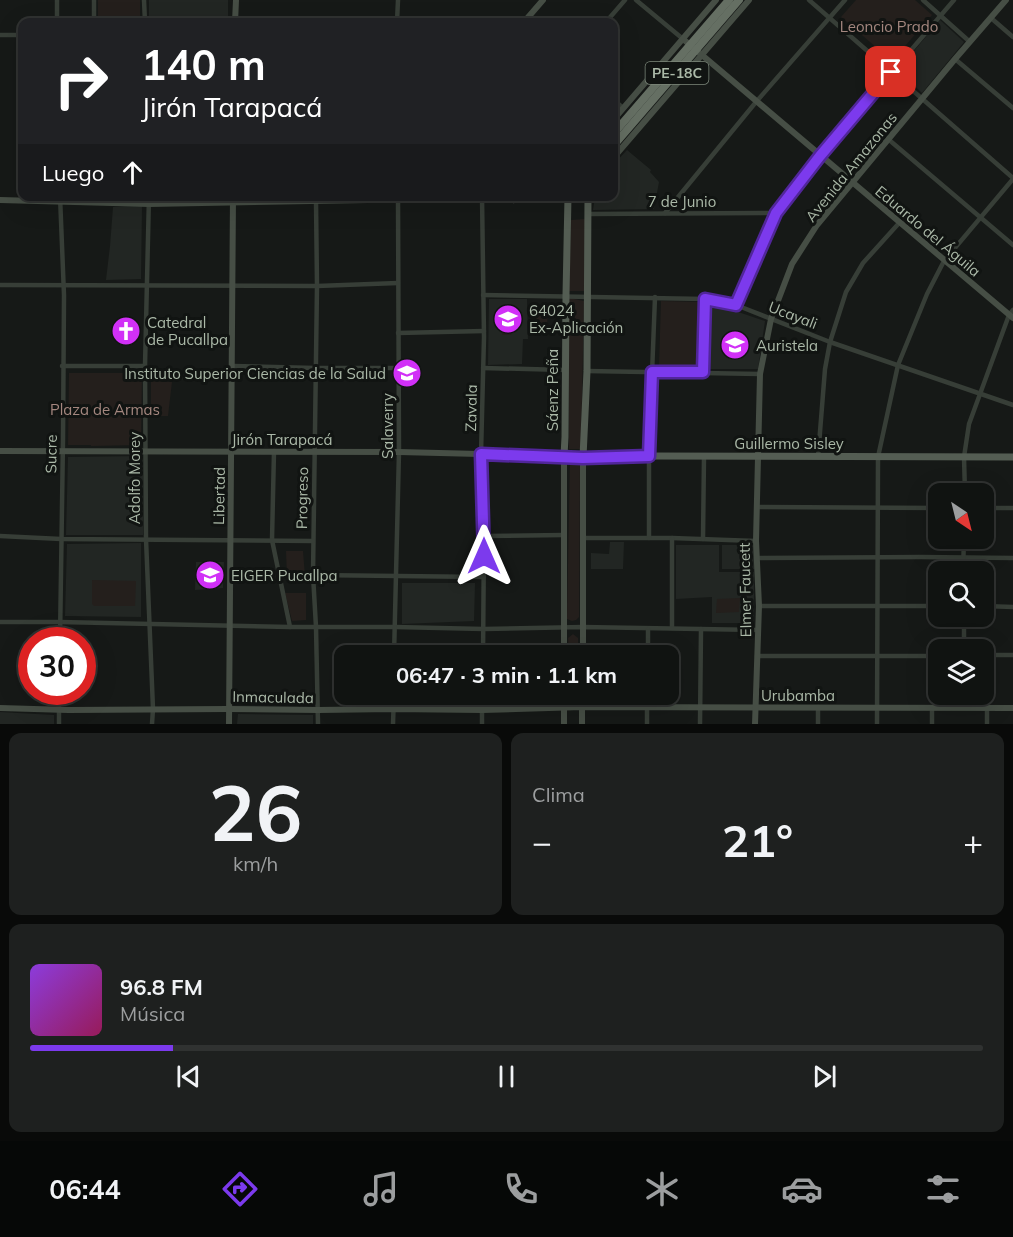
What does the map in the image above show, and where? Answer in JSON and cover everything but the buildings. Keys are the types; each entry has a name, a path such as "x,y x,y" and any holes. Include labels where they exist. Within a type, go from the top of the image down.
{"highway":[{"name":"PE-18C","path":"618,129 696,51 729,0"},
{"name":"PE-18C","path":"618,140 739,0"}],"main road":[{"name":"Sáenz Peña","path":"564,456 568,201"},
{"path":"583,458 587,371 588,201"},
{"name":"Guillermo Sisley","path":"564,456 583,458 649,456 1013,457"}],"street":[{"path":"57,0 57,18"},
{"path":"94,0 94,18"},
{"path":"144,0 145,18"},
{"path":"235,18 236,0"},
{"path":"397,18 398,0"},
{"path":"527,18 543,0"},
{"path":"609,18 625,0"},
{"path":"636,0 682,39"},
{"path":"618,115 716,0"},
{"path":"618,152 696,51 748,0"},
{"path":"809,0 1013,178 945,261 927,294 898,365 878,457 877,724"},
{"path":"665,213 756,102 845,0"},
{"path":"923,0 970,42"},
{"path":"736,305 776,213 820,156 954,0"},
{"name":"Avenida Amazonas","path":"758,456 760,374 771,319 792,264 817,225 851,182 1006,0"},
{"path":"991,18 1013,37"},
{"path":"0,35 18,35"},
{"name":"Eduardo del Águila","path":"682,39 1012,315"},
{"path":"956,58 1013,108"},
{"path":"618,103 624,108"},
{"path":"888,139 1013,245"},
{"path":"0,201 18,200"},
{"name":"Sucre","path":"60,201 63,284 63,451 60,627"},
{"name":"Adolfo Morey","path":"149,201 145,451 152,724"},
{"name":"Libertad","path":"229,724 233,201"},
{"name":"Progreso","path":"316,201 313,575 318,724"},
{"name":"Salaverry","path":"394,645 399,452 398,201"},
{"name":"Zavala","path":"482,201 484,331 481,454 484,536 483,645"},
{"name":"7 de Junio","path":"588,214 776,213"},
{"path":"818,457 825,369 830,342 846,292 862,263 900,222"},
{"path":"0,285 317,286 398,283"},
{"name":"Ucayali","path":"483,295 655,297 705,299 736,305 830,342 1013,405"},
{"path":"649,538 649,456 655,297"},
{"path":"703,372 705,299"},
{"path":"965,483 964,457 969,424 1012,315"},
{"path":"398,333 484,331"},
{"path":"63,366 145,366"},
{"path":"233,366 399,368"},
{"path":"483,368 565,370"},
{"path":"587,371 760,374"},
{"path":"146,376 232,377"},
{"name":"Jirón Tarapacá","path":"0,451 399,452 564,456"},
{"path":"274,451 272,540 290,627"},
{"name":"Sáenz Peña","path":"564,456 564,645"},
{"path":"703,538 704,456"},
{"name":"Elmer Faucett","path":"755,724 759,606 756,541 758,456"},
{"path":"583,458 583,645"},
{"path":"758,507 928,508"},
{"path":"994,508 1013,508"},
{"path":"484,536 564,535"},
{"path":"0,536 61,539 314,541"},
{"path":"583,538 703,538 756,541"},
{"path":"672,538 672,628"},
{"path":"963,549 963,558"},
{"path":"757,558 1013,558"},
{"path":"313,575 484,577"},
{"path":"759,606 928,606"},
{"path":"994,606 1013,607"},
{"path":"0,622 290,627 484,629 583,627 758,630"},
{"path":"648,628 648,645"},
{"path":"700,724 702,628"},
{"path":"994,655 1013,655"},
{"path":"757,656 928,656"},
{"path":"59,705 59,724"},
{"path":"393,705 393,724"},
{"path":"482,705 482,724"},
{"path":"564,707 564,724"},
{"path":"582,707 582,724"},
{"name":"Inmaculada","path":"0,708 482,710 582,707"},
{"name":"Urubamba","path":"582,707 1013,708"},
{"path":"647,707 647,724"},
{"path":"818,707 818,724"},
{"path":"932,708 932,724"},
{"path":"987,708 987,724"}],"shaded area":[{"path":"149,0 228,0 228,18 149,18"},
{"path":"940,20 964,42 922,93 898,70"},
{"path":"627,150 651,170 650,172 659,182 654,209 593,210 594,201 618,201 618,160"},
{"path":"142,206 141,279 106,280 113,207"},
{"name":"64024 Ex-Aplicación","path":"489,299 527,299 528,339 523,339 522,364 488,365"},
{"name":"Auristela","path":"709,302 765,321 758,369 707,369"},
{"path":"143,456 143,535 66,535 68,457"},
{"path":"610,542 624,542 623,569 591,569 591,553 609,554"},
{"path":"141,543 141,617 65,616 67,544"},
{"path":"676,545 719,545 719,572 754,572 754,623 712,623 712,597 676,599"},
{"path":"722,545 755,545 755,569 722,569"},
{"name":"EIGER Pucallpa","path":"196,562 224,562 223,588 195,590"},
{"path":"402,583 475,583 474,621 402,624"},
{"path":"0,712 54,715 54,724 0,724"},
{"path":"238,714 313,715 313,724 237,724"}],"green space":[{"path":"98,0 140,0 140,18 98,18"},
{"name":"Leoncio Prado","path":"856,0 915,0 932,15 892,61 841,17"},
{"path":"585,219 584,291 569,291 571,220"},
{"path":"569,298 584,301 581,449 569,449"},
{"path":"661,301 703,302 701,368 659,367"},
{"path":"534,308 548,308 547,328 534,329"},
{"path":"502,315 512,315 511,335 502,335"},
{"name":"Plaza de Armas","path":"69,373 142,373 141,445 68,445"},
{"path":"151,380 172,382 168,416 151,416"},
{"path":"570,457 580,457 579,617 572,621 567,619"},
{"path":"286,551 303,551 305,576 287,577"},
{"path":"92,580 136,581 135,606 94,606 92,604"},
{"path":"285,593 306,593 306,620 292,621"},
{"path":"740,598 739,612 716,613 717,599"},
{"path":"573,634 578,638 578,645 568,645 568,638"}],"place":[{"name":"64024 Ex-Aplicación","path":"508,319"},
{"name":"Catedral de Pucallpa","path":"126,331"},
{"name":"Auristela","path":"735,345"},
{"name":"Instituto Superior Ciencias de la Salud","path":"407,373"},
{"name":"EIGER Pucallpa","path":"210,575"}],"route":[{"path":"484,556 481,454 583,458 649,456 652,372 703,372 705,299 736,305 776,213 820,156 891,72"}]}
